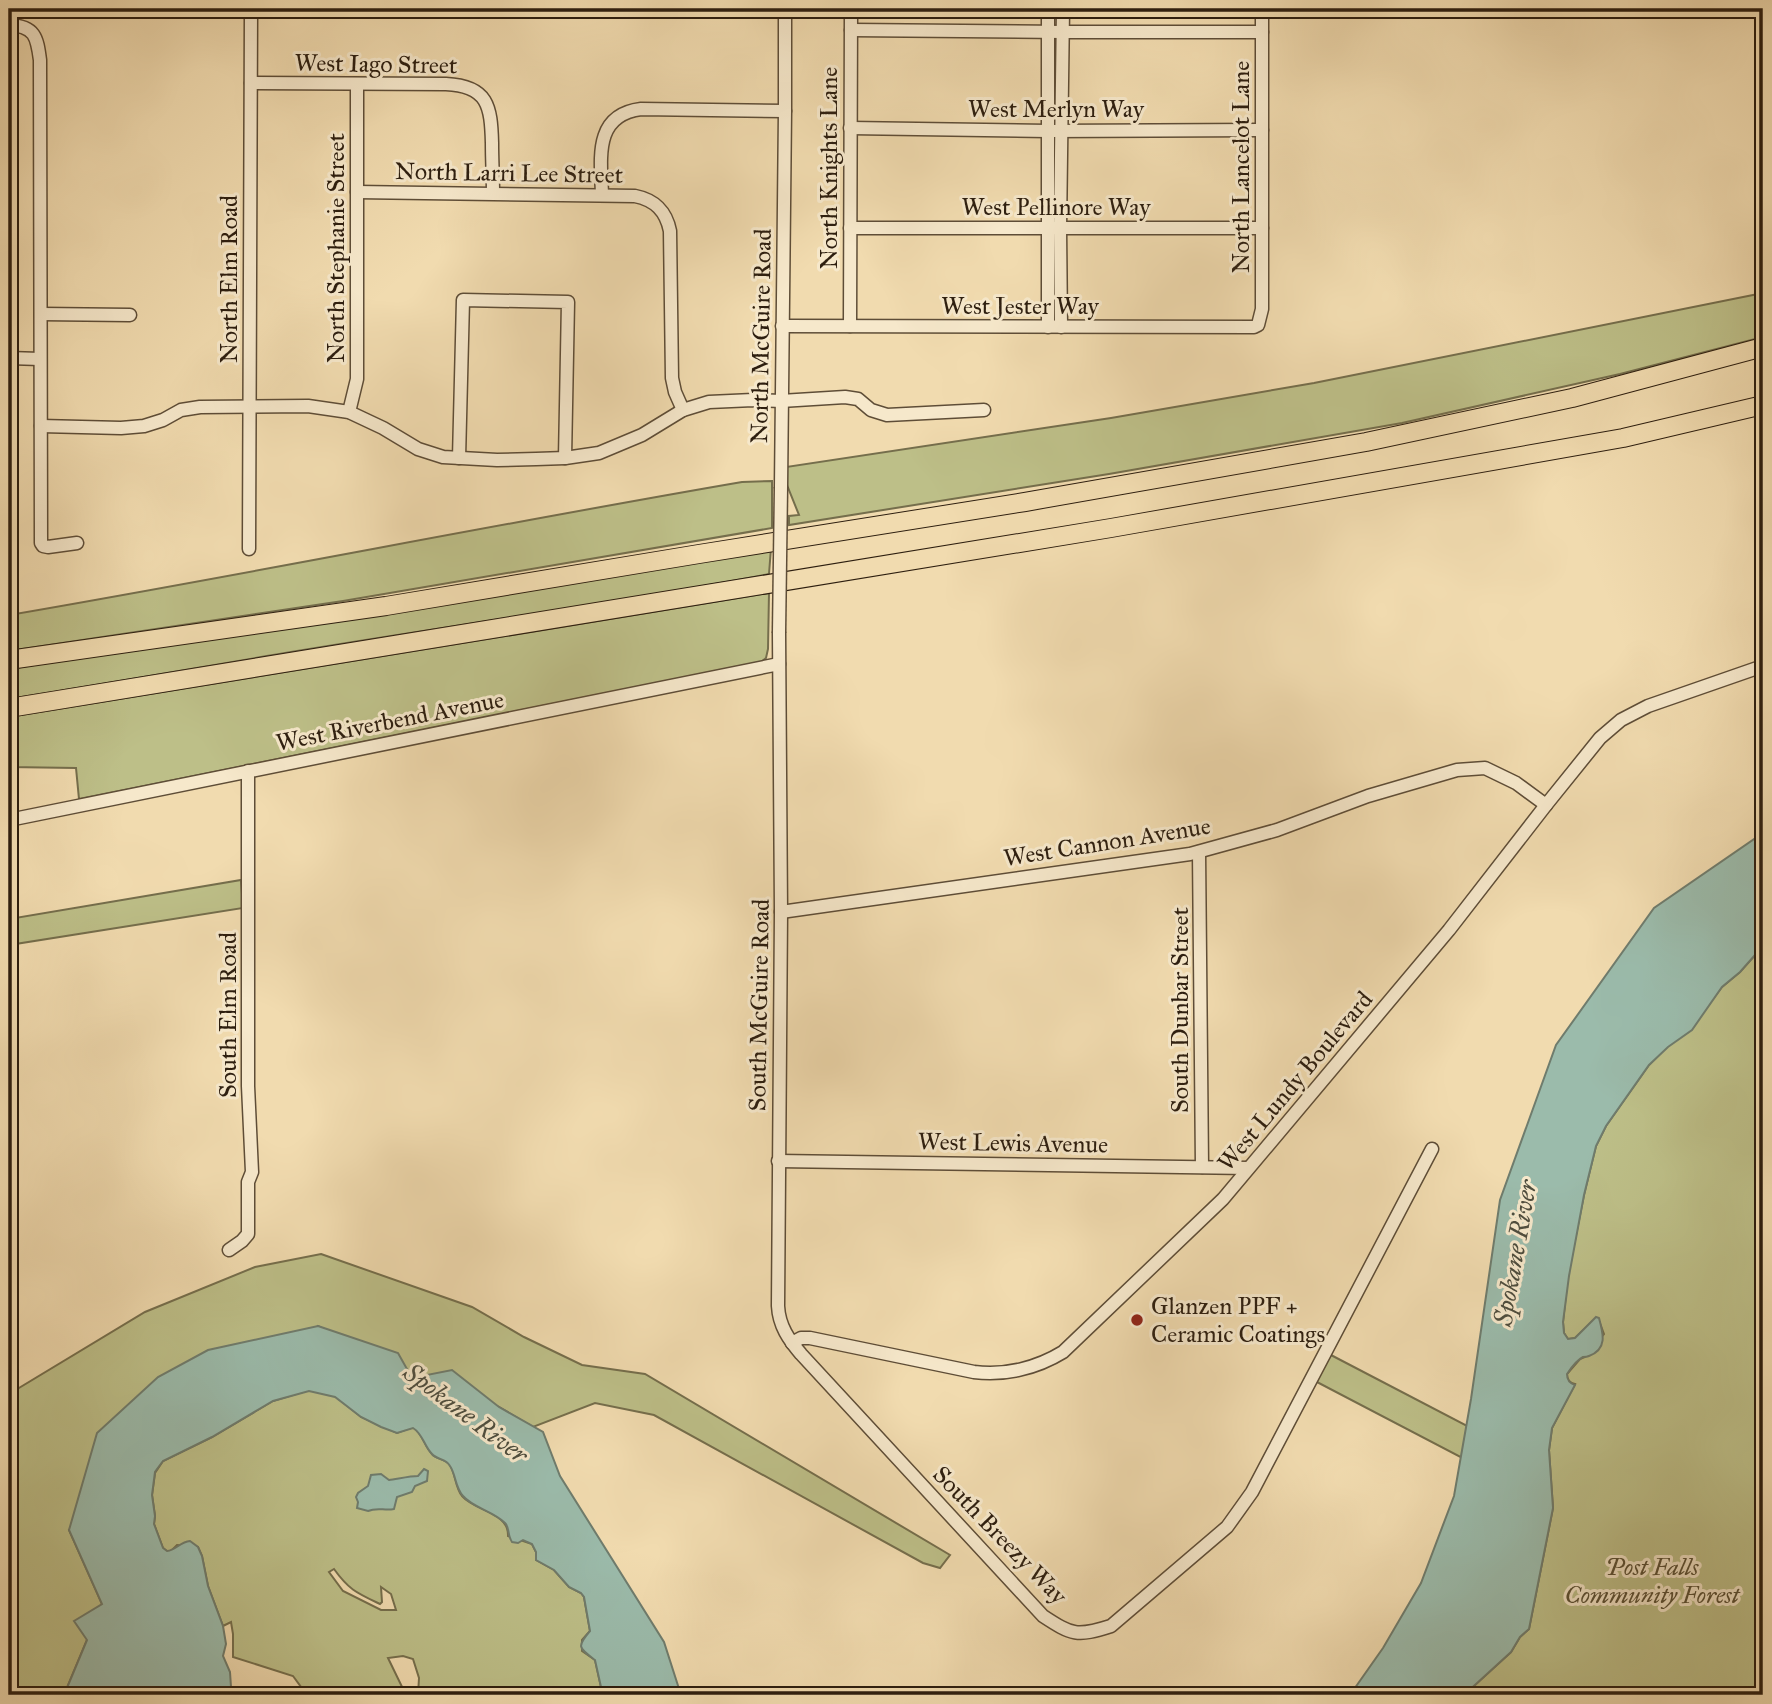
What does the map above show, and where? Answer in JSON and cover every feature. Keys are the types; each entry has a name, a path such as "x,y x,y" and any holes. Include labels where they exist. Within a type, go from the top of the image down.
{"highway":[{"path":"9,660 386,606 1026,502 1354,444 1572,398 1763,347"},
{"path":"9,708 1111,528 1623,438 1763,405"}],"street":[{"name":"North Elm Road","path":"249,549 251,9"},
{"name":"North McGuire Road","path":"779,664 785,9"},
{"name":"North Knights Lane","path":"850,327 851,9"},
{"path":"1048,9 1055,131"},
{"path":"1054,327 1055,131 1062,9"},
{"name":"North Lancelot Lane","path":"1258,325 1262,309 1262,9"},
{"path":"9,25 26,28 34,34 40,60 41,543 48,547 77,543"},
{"path":"851,30 1262,32"},
{"name":"West Iago Street","path":"251,82 459,84 469,87 484,100 491,117 493,193"},
{"name":"North Stephanie Street","path":"349,412 357,379 357,84"},
{"path":"602,195 603,139 611,123 625,113 641,109 785,111"},
{"name":"West Merlyn Way","path":"850,128 1262,130"},
{"name":"North Larri Lee Street","path":"357,192 635,196 645,198 659,207 668,223 671,240 672,379 683,410"},
{"name":"West Pellinore Way","path":"850,228 1262,228"},
{"path":"459,458 463,300 568,302 565,458"},
{"path":"41,314 130,315"},
{"name":"West Jester Way","path":"782,326 1258,325"},
{"path":"9,358 40,359"},
{"path":"41,426 121,428 144,426 191,408 308,406 349,412 418,449 443,457 497,460 565,458 599,453 642,435 683,410 709,402 853,398 878,413 897,416 984,410"},
{"name":"West Riverbend Avenue","path":"9,820 779,664"},
{"name":"South McGuire Road","path":"779,664 781,912 778,1306 780,1321 792,1343"},
{"name":"West Lundy Boulevard","path":"792,1343 801,1338 813,1339 985,1373 1005,1373 1036,1365 1059,1354 1075,1342 1223,1199 1449,930 1593,747 1621,720 1648,706 1763,666"},
{"name":"West Cannon Avenue","path":"781,912 1199,852 1277,830 1368,796 1457,771 1485,768 1516,783 1546,805"},
{"name":"South Elm Road","path":"229,1251 247,1234 248,1182 252,1172 248,1086 248,771"},
{"name":"South Dunbar Street","path":"1199,852 1202,1167"},
{"name":"South Breezy Way","path":"792,1343 1043,1616 1066,1631 1088,1633 1111,1626 1227,1527 1249,1498 1432,1149"},
{"name":"West Lewis Avenue","path":"778,1161 1248,1168"}],"green space":[{"path":"1763,293 1763,337 1620,374 1402,423 1109,474 789,525 789,516 799,515 787,485 786,467 1111,418 1314,383"},
{"path":"772,481 772,528 343,601 9,651 9,615 650,498 742,482"},
{"path":"771,548 769,574 9,699 9,669"},
{"path":"769,593 768,649 766,658 761,662 79,799 76,768 9,767 9,717"},
{"path":"241,880 243,908 9,945 9,919"},
{"name":"Post Falls Community Forest","path":"1763,946 1763,1695 1464,1695 1511,1652 1520,1637 1529,1629 1553,1508 1549,1450 1552,1428 1575,1384 1567,1378 1567,1374 1604,1334 1596,1318 1575,1338 1568,1339 1564,1333 1563,1322 1568,1276 1596,1146 1606,1126 1649,1065"},
{"path":"321,1254 472,1307 524,1337 582,1365 645,1374 950,1555 940,1568 923,1563 654,1415 595,1403 533,1427 499,1407 411,1378 318,1326 69,1530 102,1604 64,1695 9,1695 9,1394 145,1312 255,1267"},
{"path":"1329,1354 1475,1430 1470,1462 1315,1381"},
{"path":"309,1390 335,1396 361,1417 397,1433 413,1427 432,1454 450,1465 462,1496 503,1522 508,1536 532,1544 536,1560 554,1570 569,1587 584,1597 590,1631 582,1640 582,1651 595,1660 601,1687 590,1687 590,1695 577,1695 577,1688 552,1689 551,1695 418,1695 419,1678 413,1659 403,1656 388,1658 406,1695 302,1695 301,1687 293,1676 233,1657 231,1622 223,1626 208,1586 198,1547 177,1545 171,1551 163,1548 154,1524 152,1495 155,1473 163,1461 212,1437 273,1401","holes":["334,1569 354,1590 380,1604 381,1587 391,1594 396,1610 381,1610 343,1591 329,1572"]}],"water":[{"name":"Spokane River","path":"1763,833 1763,946 1740,972 1722,987 1692,1030 1649,1065 1606,1126 1596,1146 1584,1195 1563,1322 1564,1333 1568,1339 1575,1338 1596,1317 1599,1318 1603,1340 1595,1353 1581,1358 1567,1374 1569,1381 1575,1385 1552,1428 1549,1450 1553,1508 1529,1629 1520,1637 1511,1652 1464,1695 1350,1695 1383,1648 1421,1583 1454,1496 1500,1200 1556,1045 1654,908"},
{"name":"Spokane River","path":"318,1326 398,1353 412,1378 452,1370 499,1407 543,1432 560,1476 664,1642 681,1695 622,1695 604,1692 595,1660 581,1647 590,1631 581,1593 569,1587 554,1570 536,1560 532,1544 523,1540 512,1542 505,1523 467,1500 458,1489 448,1463 432,1454 413,1428 397,1433 361,1417 335,1397 309,1391 273,1401 212,1437 163,1461 155,1472 152,1495 154,1524 163,1548 167,1551 190,1541 198,1547 202,1556 208,1586 223,1626 226,1644 223,1656 230,1672 231,1687 226,1695 64,1695 87,1640 74,1621 102,1604 69,1530 97,1433 158,1377 208,1350"},
{"path":"424,1469 428,1471 427,1481 415,1486 412,1492 397,1497 394,1509 368,1511 357,1508 356,1497 368,1486 371,1475 381,1474 389,1480 418,1476"}],"place":[{"name":"Glanzen PPF + Ceramic Coatings","path":"1137,1320"}]}
